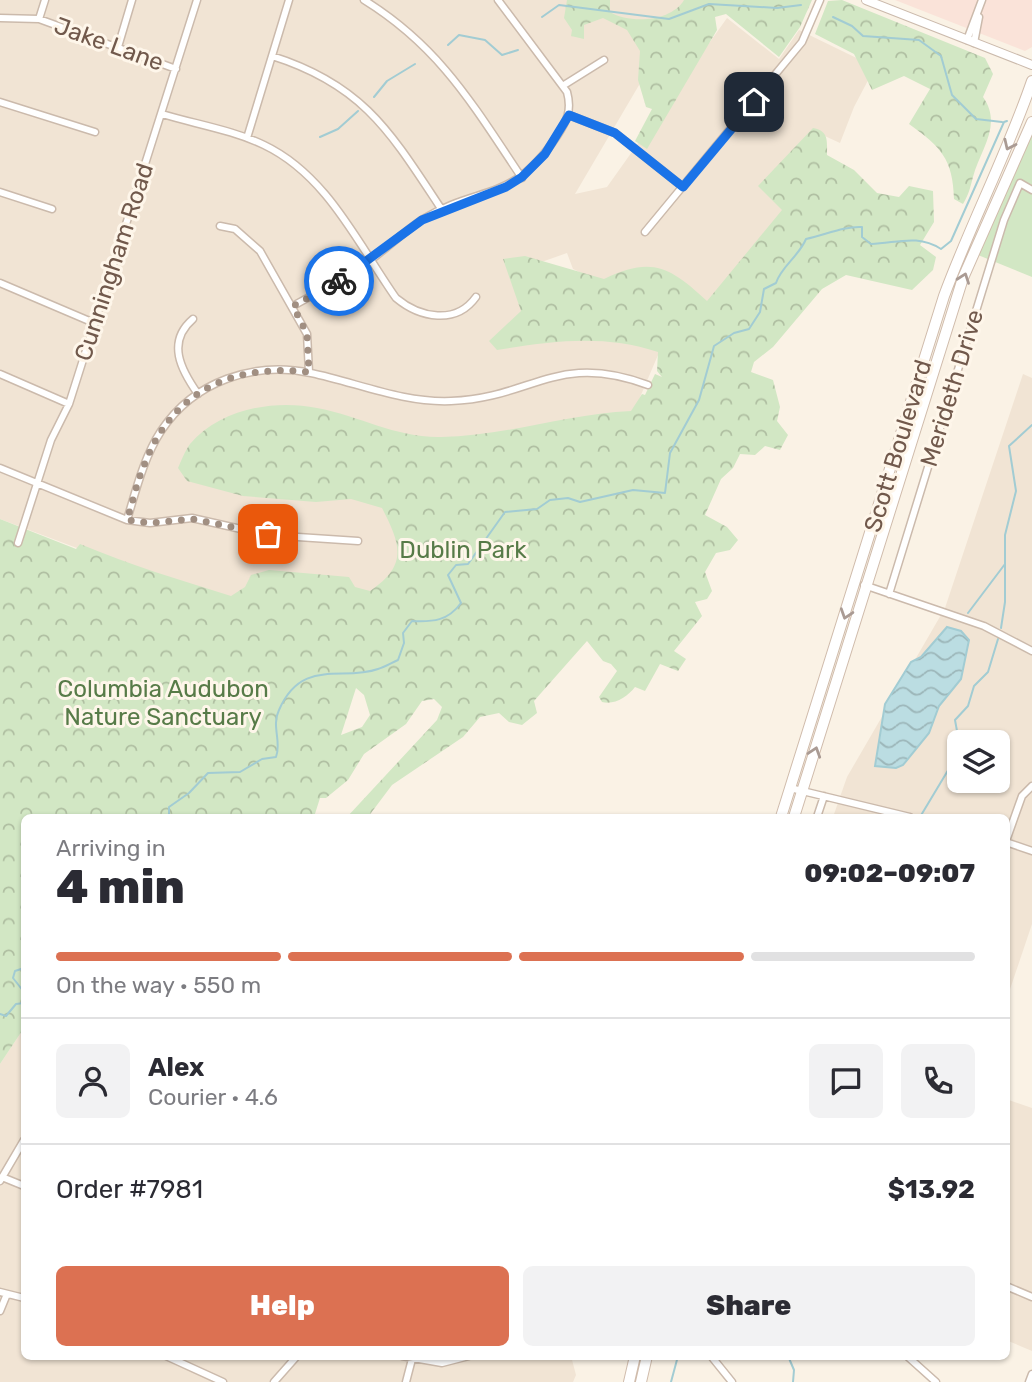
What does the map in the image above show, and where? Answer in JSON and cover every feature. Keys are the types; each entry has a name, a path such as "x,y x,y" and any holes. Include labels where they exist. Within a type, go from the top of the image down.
{"main road":[{"name":"Scott Boulevard","path":"782,814 944,296 965,239 1015,131 1032,81"},
{"name":"Scott Boulevard","path":"795,814 869,587 963,278 1032,122"},
{"path":"629,1382 634,1360"},
{"path":"641,1382 647,1360"}],"street":[{"path":"38,19 44,0"},
{"path":"118,47 132,0"},
{"name":"Cunningham Road","path":"18,543 51,440 69,404 197,0"},
{"path":"247,138 289,0"},
{"path":"364,0 414,35 438,58 522,177"},
{"path":"293,306 370,260 422,220 442,210 491,194 522,177 545,154 569,115 569,99 564,85 498,0"},
{"path":"645,232 802,42 820,0"},
{"path":"867,0 1032,65"},
{"path":"971,41 981,3"},
{"name":"Jake Lane","path":"0,18 38,19 176,68"},
{"path":"272,56 323,76 346,90 374,114 442,210"},
{"path":"564,85 604,60"},
{"path":"0,102 95,132"},
{"path":"162,114 247,138 284,156 314,181 396,298 422,314 449,315 468,309 476,297"},
{"path":"569,115 615,133 683,187"},
{"name":"Merideth Drive","path":"889,594 994,250 1020,183 1032,190"},
{"path":"0,192 52,209"},
{"path":"220,226 236,229 260,251 307,334 309,372"},
{"path":"0,283 94,323"},
{"path":"193,319 183,327 177,349 178,362 198,394"},
{"path":"127,520 145,463 161,431 176,412 218,382 245,372 274,369 309,372 390,394 442,402 491,396 540,379 580,371 606,372 648,385"},
{"path":"0,374 69,404"},
{"path":"0,468 127,520 150,523 192,519 268,534 358,541"},
{"path":"856,582 984,626 1032,651"},
{"path":"1010,830 1022,796 1032,786"},
{"path":"790,788 898,814"},
{"path":"818,814 824,796"},
{"path":"1010,843 1032,851"},
{"path":"21,1145 1,1179 21,1185"},
{"path":"1010,1288 1032,1297"},
{"path":"0,1311 4,1293 21,1297"},
{"path":"175,1360 223,1382"},
{"path":"274,1382 293,1360"},
{"path":"405,1382 412,1360"},
{"path":"420,1360 442,1363 454,1360"},
{"path":"714,1360 732,1382"},
{"path":"911,1360 936,1382"},
{"path":"1030,1382 1032,1374"}],"shaded area":[{"path":"0,0 685,0 643,53 642,80 575,194 607,187 727,18 779,59 799,30 875,67 854,107 840,143 814,131 786,210 707,307 604,284 573,269 567,253 516,271 601,336 661,348 626,430 384,503 401,534 401,557 392,581 334,645 0,519"},
{"path":"895,0 1032,0 1032,47 1025,51"},
{"path":"1023,374 1032,378 1032,924 1010,989 1010,814 834,814 847,777 945,608"},
{"path":"21,1032 21,1360 572,1360 576,1375 573,1382 0,1382 0,1064"},
{"path":"1010,1100 1032,1108 1032,1351 1010,1342"}],"green space":[{"path":"567,0 610,0 610,12 618,16 650,19 670,13 684,0 812,0 800,27 779,57 726,14 715,17 717,30 647,149 635,141 652,109 646,107 638,80 640,51 627,30 603,18 584,25 584,39 571,36 572,30 564,18"},
{"path":"842,0 985,58 993,74 983,97 989,107 990,127 963,204 954,199 951,174 943,155 909,124 930,89 904,76 872,90 854,54 815,34 828,1"},
{"path":"813,128 818,129 826,137 827,155 854,170 877,193 899,197 909,186 933,191 934,222 920,245 936,257 933,270 912,290 846,275 822,289 773,347 754,362 751,372 773,380 780,407 777,421 788,435 780,450 765,446 755,455 740,454 733,468 721,479 705,515 727,527 738,540 730,550 716,553 705,572 712,591 707,599 695,602 702,616 674,651 686,659 678,671 660,664 645,691 635,687 620,699 602,702 599,697 617,671 611,664 603,661 587,641 534,701 537,713 522,725 509,722 499,713 480,717 463,737 392,785 370,814 350,814 437,720 442,707 434,699 422,701 406,724 364,754 348,780 326,798 320,798 315,814 21,814 21,1032 0,1064 0,519 76,549 80,544 231,596 245,587 251,575 269,570 349,577 355,587 370,591 391,572 396,563 397,544 382,508 351,499 316,502 243,496 187,481 178,468 190,444 216,422 266,406 317,408 409,434 441,437 489,433 583,416 631,411 642,394 645,395 655,374 662,377 657,371 658,352 638,346 598,341 558,342 497,350 489,341 521,311 503,259 525,256 604,279 635,268 660,269 682,280 707,301 782,210 758,186","holes":["356,688 364,695 370,715 362,727 341,735"]},
{"path":"1032,135 1032,277 978,255"}],"water":[{"path":"947,627 961,631 969,640 961,679 939,706 929,733 903,765 896,768 875,766 885,704 911,662 921,657"}],"waterway":[{"path":"542,17 559,5 669,19 709,4 777,8 801,5"},
{"path":"833,17 852,26 863,36 919,40 941,56 952,95 976,119 1002,122"},
{"path":"448,45 459,35 485,40 502,55 518,50"},
{"path":"374,97 387,81 415,64"},
{"path":"320,137 338,129 358,111"},
{"path":"169,814 169,807 189,793 208,773 240,772 262,759 276,757 277,716 288,694 299,683 324,674 364,672 386,666 398,660 404,643 403,633 412,621 440,619 451,614 461,603 448,575 456,565 468,564 505,512 537,509 550,500 568,498 580,502 633,490 665,493 670,453 699,400 714,346 734,333 749,329 760,312 764,289 776,283 806,239 841,229 862,227 862,237 871,244 907,240 932,244 941,249 951,241 1004,122 1007,121"},
{"path":"1001,628 1005,602 1005,535 1016,491 1009,446 1032,425"},
{"path":"968,613 1005,564"},
{"path":"957,730 955,720 968,706 974,686 988,672 998,639"},
{"path":"922,814 947,772"},
{"path":"21,969 15,971 13,978 21,988"},
{"path":"0,1014 6,1016 16,1004 21,1003"},
{"path":"671,1382 677,1360"},
{"path":"790,1360 794,1370 793,1382"}],"way so far":[{"path":"268,534 192,519 150,523 127,520 145,463 161,431 176,412 198,394 218,382 245,372 274,369 309,372 307,334 293,306 339,281"}],"route":[{"path":"339,281 422,220 442,210 491,194 522,177 545,154 569,115 615,133 683,187 754,102"}],"park label":[{"name":"Dublin Park","path":"463,550"},
{"name":"Columbia Audubon Nature Sanctuary","path":"163,703"}]}
